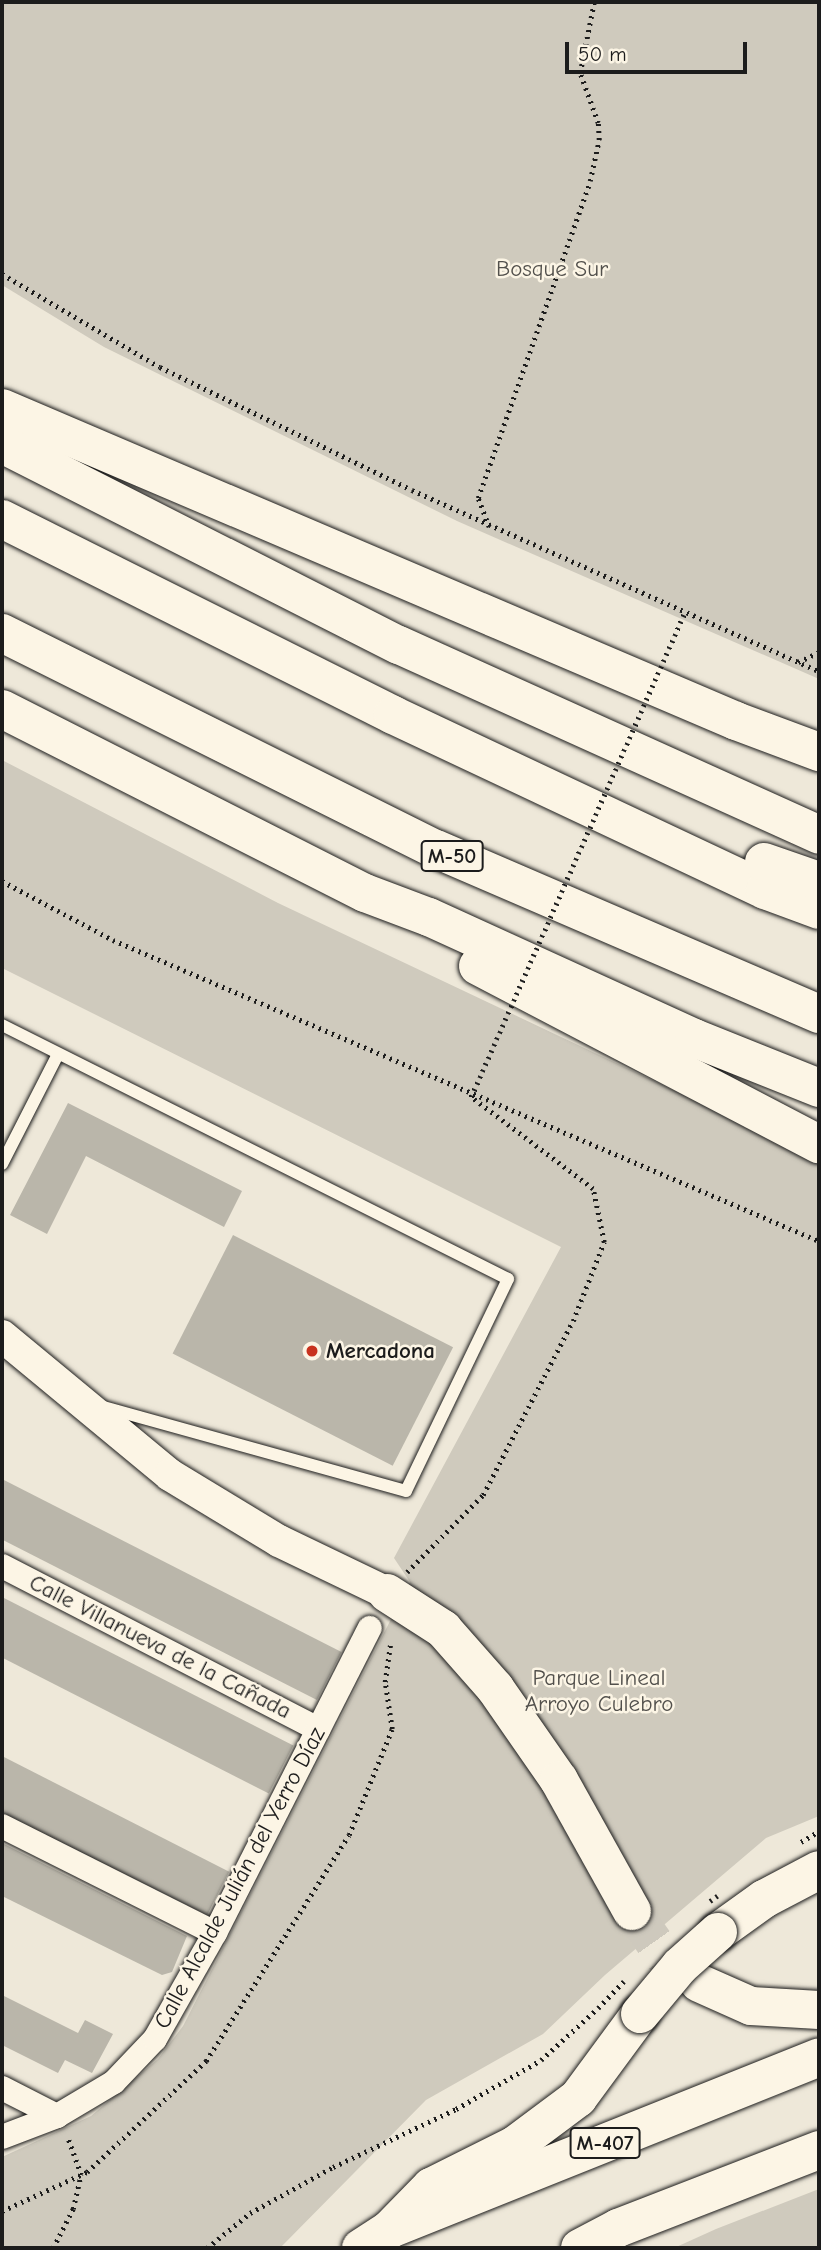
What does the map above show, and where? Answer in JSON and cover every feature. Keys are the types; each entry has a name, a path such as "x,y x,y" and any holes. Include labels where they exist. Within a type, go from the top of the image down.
{"highway":[{"path":"2,408 736,721 819,752"},
{"path":"2,444 399,645 819,835"},
{"path":"2,519 393,715 765,890 819,910"},
{"name":"M-50","path":"2,633 436,849 811,1014"},
{"path":"2,709 365,893 429,917 694,1038 819,1088"},
{"path":"634,827 735,852 819,881"},
{"path":"365,893 399,924 819,1144"},
{"path":"387,1592 443,1629 495,1688 559,1780 632,1911"},
{"path":"375,2239 431,2187 515,2145 578,2098 640,2014 680,1966 718,1932 764,1899 819,1870"},
{"path":"699,1983 751,2006 819,2010"},
{"name":"M-407","path":"375,2239 819,2057"},
{"path":"580,2248 618,2228 819,2150"}],"street":[{"path":"2,1336 170,1475 279,1541 387,1592"},
{"name":"Calle Villanueva de la Cañada","path":"2,1566 318,1729"},
{"name":"Calle Alcalde Julián del Yerro Díaz","path":"2,2137 57,2116 114,2081 155,2039 215,1933 370,1628"},
{"path":"2,1826 215,1933"},
{"path":"2,2088 57,2116"}],"lane":[{"path":"2,1024 508,1279 406,1491 83,1402"},
{"path":"2,1164 58,1054"}],"path":[{"path":"489,527 478,498 590,181 599,140 598,123 580,73 594,2"},
{"path":"2,274 160,367 489,527 819,671"},
{"path":"471,1097 684,614"},
{"path":"798,662 819,652"},
{"path":"2,881 113,940 471,1097 819,1241"},
{"path":"387,1592 483,1495 573,1321 604,1242 593,1189 471,1097"},
{"path":"2,2211 81,2175 206,2061 349,1835 392,1729 386,1682 390,1639 370,1628"},
{"path":"207,2248 250,2213 333,2167 456,2109 541,2060 598,2008"},
{"path":"53,2248 73,2209 81,2175 57,2116"}],"green space":[{"name":"Bosque Sur","path":"2,2 819,2 819,679 457,521 104,347 2,285"},
{"name":"Parque Lineal Arroyo Culebro","path":"2,760 278,903 819,1159 819,1816 766,1838 605,1975 543,2034 426,2100 280,2248 2,2248 2,2157 91,2116 158,2059 183,2026 410,1582 394,1558 561,1247 2,968"},
{"path":"819,2189 819,2248 674,2248 716,2229"}],"building":[{"path":"68,1103 242,1191 224,1227 86,1156 47,1234 10,1215"},
{"name":"Mercadona","path":"233,1235 453,1347 393,1466 173,1354"},
{"path":"2,1479 341,1652 317,1700 2,1540"},
{"path":"2,1597 293,1745 269,1794 2,1658"},
{"path":"2,1756 229,1872 204,1921 2,1818"},
{"path":"2,1843 187,1936 172,1972 162,1975 2,1896"},
{"path":"2,1995 78,2033 85,2020 113,2034 92,2073 65,2060 58,2073 2,2045"}],"tunnel":[{"path":"632,1911 666,1959 699,1983"}],"place":[{"name":"Mercadona","path":"312,1351"}]}
